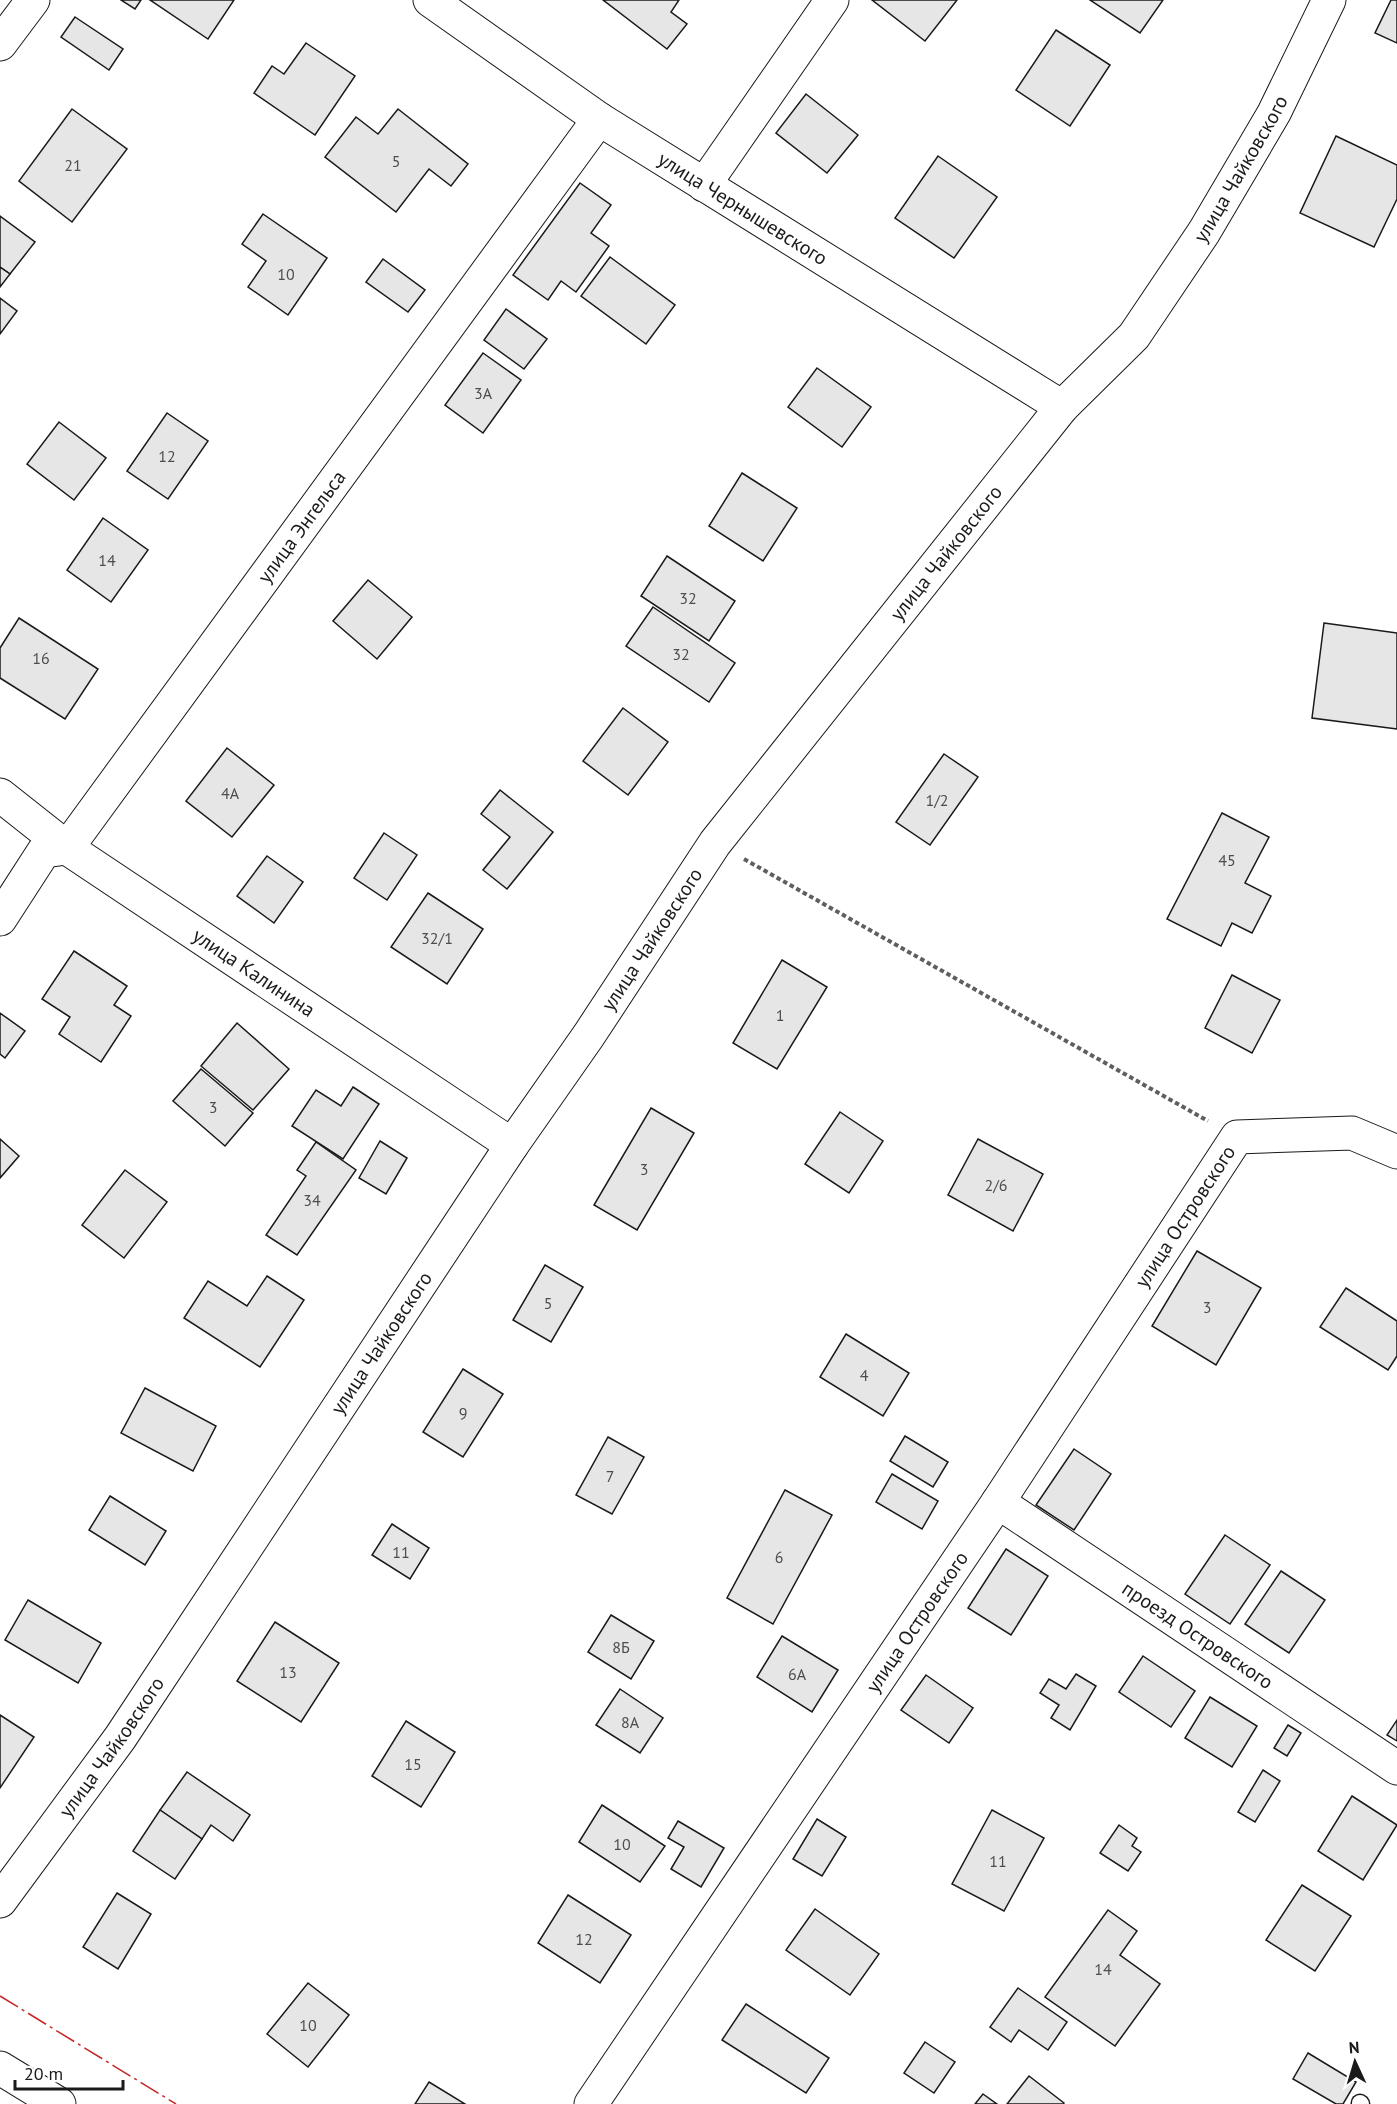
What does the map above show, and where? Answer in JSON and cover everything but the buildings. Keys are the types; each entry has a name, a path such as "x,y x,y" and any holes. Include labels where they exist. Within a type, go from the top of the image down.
{"street":[{"path":"0,44 33,0"},
{"name":"улица Чернышевского","path":"430,0 599,120 1062,407"},
{"path":"704,185 832,0"},
{"name":"улица Чайковского","path":"0,1901 120,1738 512,1145 589,1035 715,843 1062,407 1134,336 1204,232 1274,113 1329,0"},
{"name":"улица Энгельса","path":"67,848 599,120"},
{"name":"улица Калинина","path":"0,795 67,848 512,1145"},
{"path":"0,919 44,850 67,848"},
{"path":"1237,1137 1352,1133 1397,1152"},
{"name":"улица Островского","path":"591,2104 998,1502 1237,1137"},
{"name":"проезд Островского","path":"998,1502 1397,1768"},
{"path":"0,2068 59,2104"}],"path":[{"path":"715,843 1237,1137"}],"power":[{"path":"0,1996 176,2104"}]}
